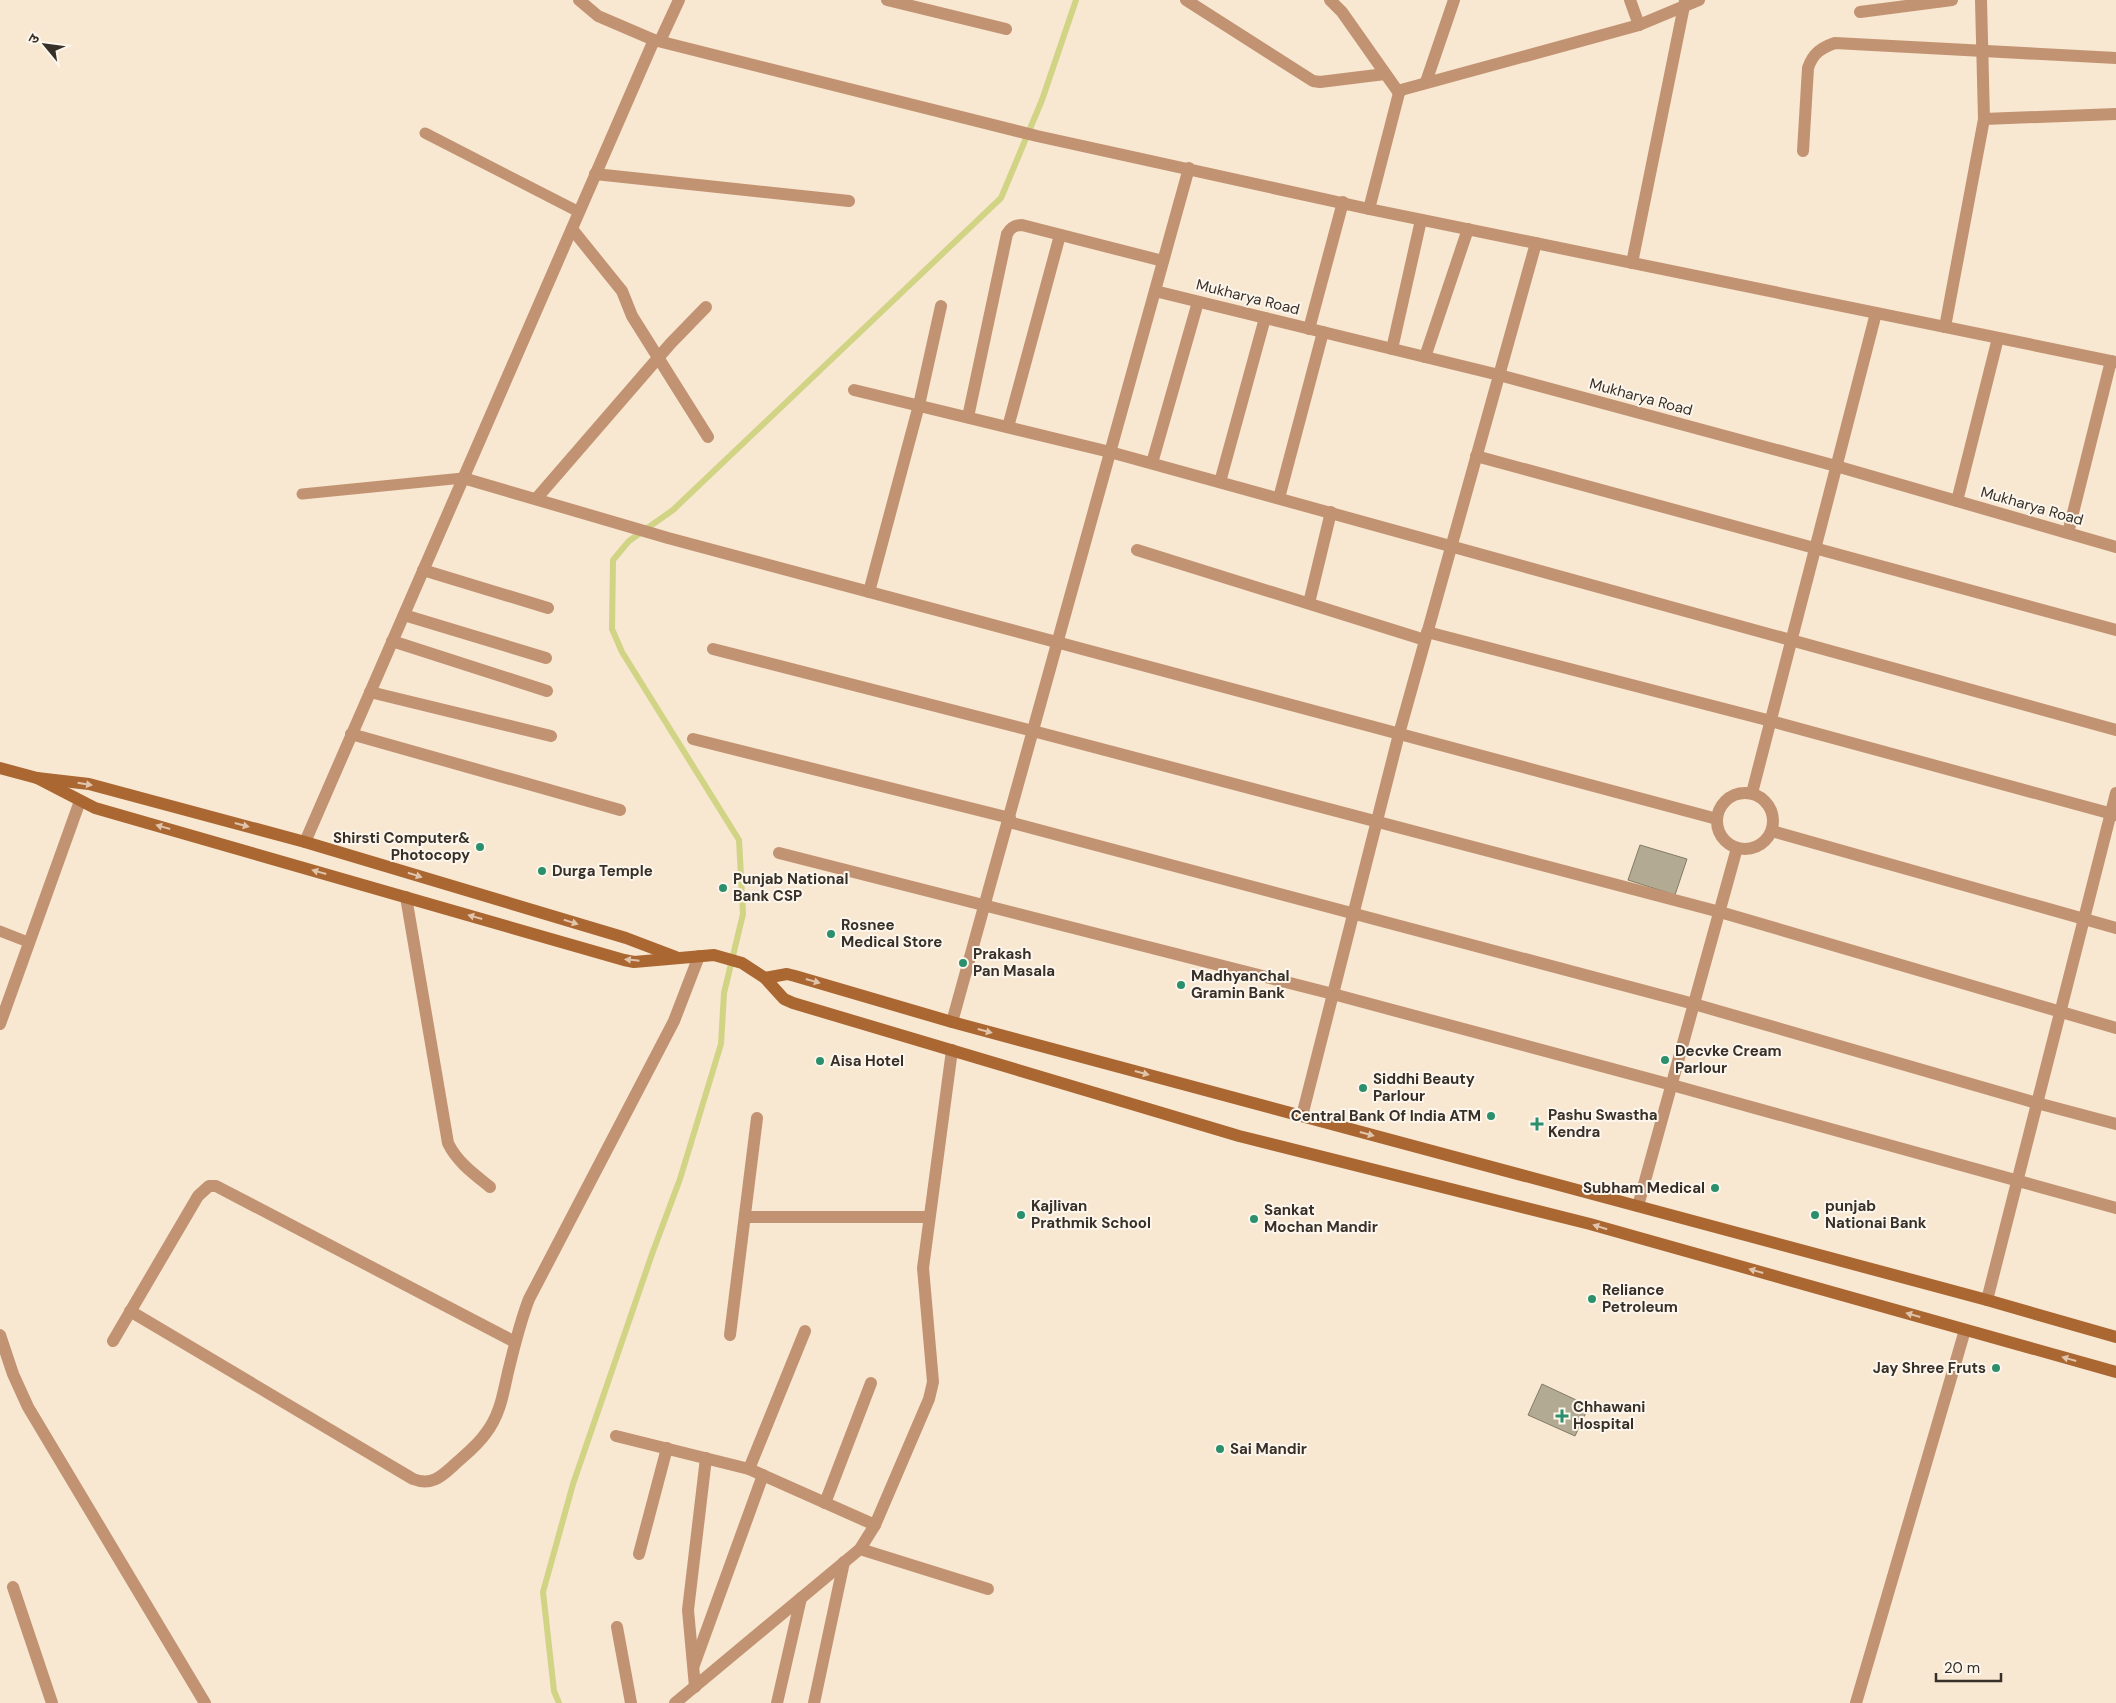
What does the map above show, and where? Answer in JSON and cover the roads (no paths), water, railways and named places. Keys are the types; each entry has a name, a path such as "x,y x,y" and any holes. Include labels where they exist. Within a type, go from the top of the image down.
{"main road":[{"path":"0,768 37,778 89,784 305,842 626,938 680,958"},
{"path":"37,778 95,808 624,960 634,962 714,955 742,963 765,978 784,999 793,1003 1239,1136 1590,1224 2116,1372"},
{"path":"765,978 787,974 952,1022 1987,1300 2116,1337"}],"street":[{"path":"579,0 598,16 657,40 1037,136 1421,220 2113,362 2068,534"},
{"path":"305,842 595,174 657,40 679,0"},
{"path":"887,0 1006,28"},
{"path":"1186,0 1314,81 1320,82 1385,74"},
{"path":"1330,0 1342,12 1399,93"},
{"path":"1426,82 1454,0"},
{"path":"1630,0 1639,25"},
{"path":"1369,209 1399,93 1405,88 1639,25 1685,3 1699,0"},
{"path":"1860,12 1952,0"},
{"path":"1945,327 1984,119 1981,0"},
{"path":"1632,263 1685,3"},
{"path":"1802,151 1808,68 1812,56 1821,49 1835,43 2116,58"},
{"path":"1984,119 2116,114"},
{"path":"952,1022 1189,168"},
{"path":"595,174 849,202"},
{"path":"1309,329 1343,202"},
{"path":"1392,349 1421,220"},
{"path":"968,417 1007,234 1010,228 1015,225 1022,225 1163,261"},
{"path":"572,229 622,291 632,316 708,437"},
{"path":"1425,357 1468,229"},
{"path":"1008,427 1060,235"},
{"path":"1302,1116 1399,734 1536,243"},
{"name":"Mukharya Road","path":"1155,291 1499,375 1836,466 2116,547"},
{"path":"1152,463 1198,302"},
{"path":"870,592 918,405 941,306"},
{"path":"536,499 671,343 706,307"},
{"path":"1752,794 1876,313"},
{"path":"1220,482 1265,318"},
{"path":"1279,498 1323,332"},
{"path":"1957,501 1998,338"},
{"path":"854,390 1152,463 2116,730"},
{"path":"1476,456 2116,630"},
{"path":"463,478 668,538 1716,819"},
{"path":"1309,604 1330,512"},
{"path":"1137,550 1309,604 1426,636 1771,721 2113,815"},
{"path":"423,570 548,608"},
{"path":"404,615 546,658"},
{"path":"392,641 547,691"},
{"path":"713,649 1033,731 1720,912 2116,1028"},
{"path":"370,692 551,736"},
{"path":"352,734 620,810"},
{"path":"693,739 1009,820 1694,1004 2116,1124"},
{"path":"1987,1300 2060,1012 2113,815 2116,793"},
{"path":"1752,794 1768,804 1772,813 1772,831 1765,841 1757,847 1737,848 1728,844 1721,837 1716,819 1719,809 1732,795 1752,794"},
{"path":"0,1024 80,801"},
{"path":"1772,831 2116,928"},
{"path":"1638,1206 1737,848"},
{"path":"779,853 1333,994 1672,1084 2116,1208"},
{"path":"406,897 448,1143 452,1153 460,1162 490,1187"},
{"path":"130,1311 413,1479 423,1483 433,1482 442,1476 486,1433 499,1410 515,1342 530,1299 674,1021 699,956"},
{"path":"676,1703 860,1549 875,1525 931,1392 932,1382 923,1268 952,1050"},
{"path":"730,1335 757,1118"},
{"path":"113,1341 198,1196 209,1186 216,1186 515,1342"},
{"path":"745,1216 929,1217"},
{"path":"1856,1703 1965,1330"},
{"path":"749,1469 805,1331"},
{"path":"0,1336 13,1374 28,1408 205,1703"},
{"path":"825,1503 871,1383"},
{"path":"616,1436 749,1469 875,1525"},
{"path":"639,1554 667,1448"},
{"path":"695,1687 688,1610 706,1458"},
{"path":"693,1669 763,1475"},
{"path":"860,1549 988,1589"},
{"path":"814,1703 844,1562"},
{"path":"13,1587 52,1703"},
{"path":"777,1703 800,1598"},
{"path":"617,1627 631,1703"}],"lane":[{"path":"425,133 579,212"},
{"path":"302,494 463,478"},
{"path":"0,931 28,942"}],"waterway":[{"path":"559,1703 554,1691 543,1592 573,1484 652,1254 680,1179 721,1044 724,993 743,914 739,840 622,652 612,629 613,560 629,541 673,510 1001,198 1042,100 1076,0"}],"place":[{"name":"Shirsti Computer& Photocopy","path":"480,847"},
{"name":"Durga Temple","path":"542,871"},
{"name":"Punjab National Bank CSP","path":"723,888"},
{"name":"Rosnee Medical Store","path":"831,934"},
{"name":"Prakash Pan Masala","path":"963,963"},
{"name":"Madhyanchal Gramin Bank","path":"1181,985"},
{"name":"Decvke Cream Parlour","path":"1665,1060"},
{"name":"Aisa Hotel","path":"820,1061"},
{"name":"Siddhi Beauty Parlour","path":"1363,1088"},
{"name":"Central Bank Of India ATM","path":"1491,1116"},
{"name":"Pashu Swastha Kendra","path":"1537,1124"},
{"name":"Subham Medical","path":"1715,1188"},
{"name":"Kajlivan Prathmik School","path":"1021,1215"},
{"name":"punjab Nationai Bank","path":"1815,1215"},
{"name":"Sankat Mochan Mandir","path":"1254,1219"},
{"name":"Reliance Petroleum","path":"1592,1299"},
{"name":"Jay Shree Fruts","path":"1996,1368"},
{"name":"Chhawani Hospital","path":"1562,1416"},
{"name":"Sai Mandir","path":"1220,1449"}]}
